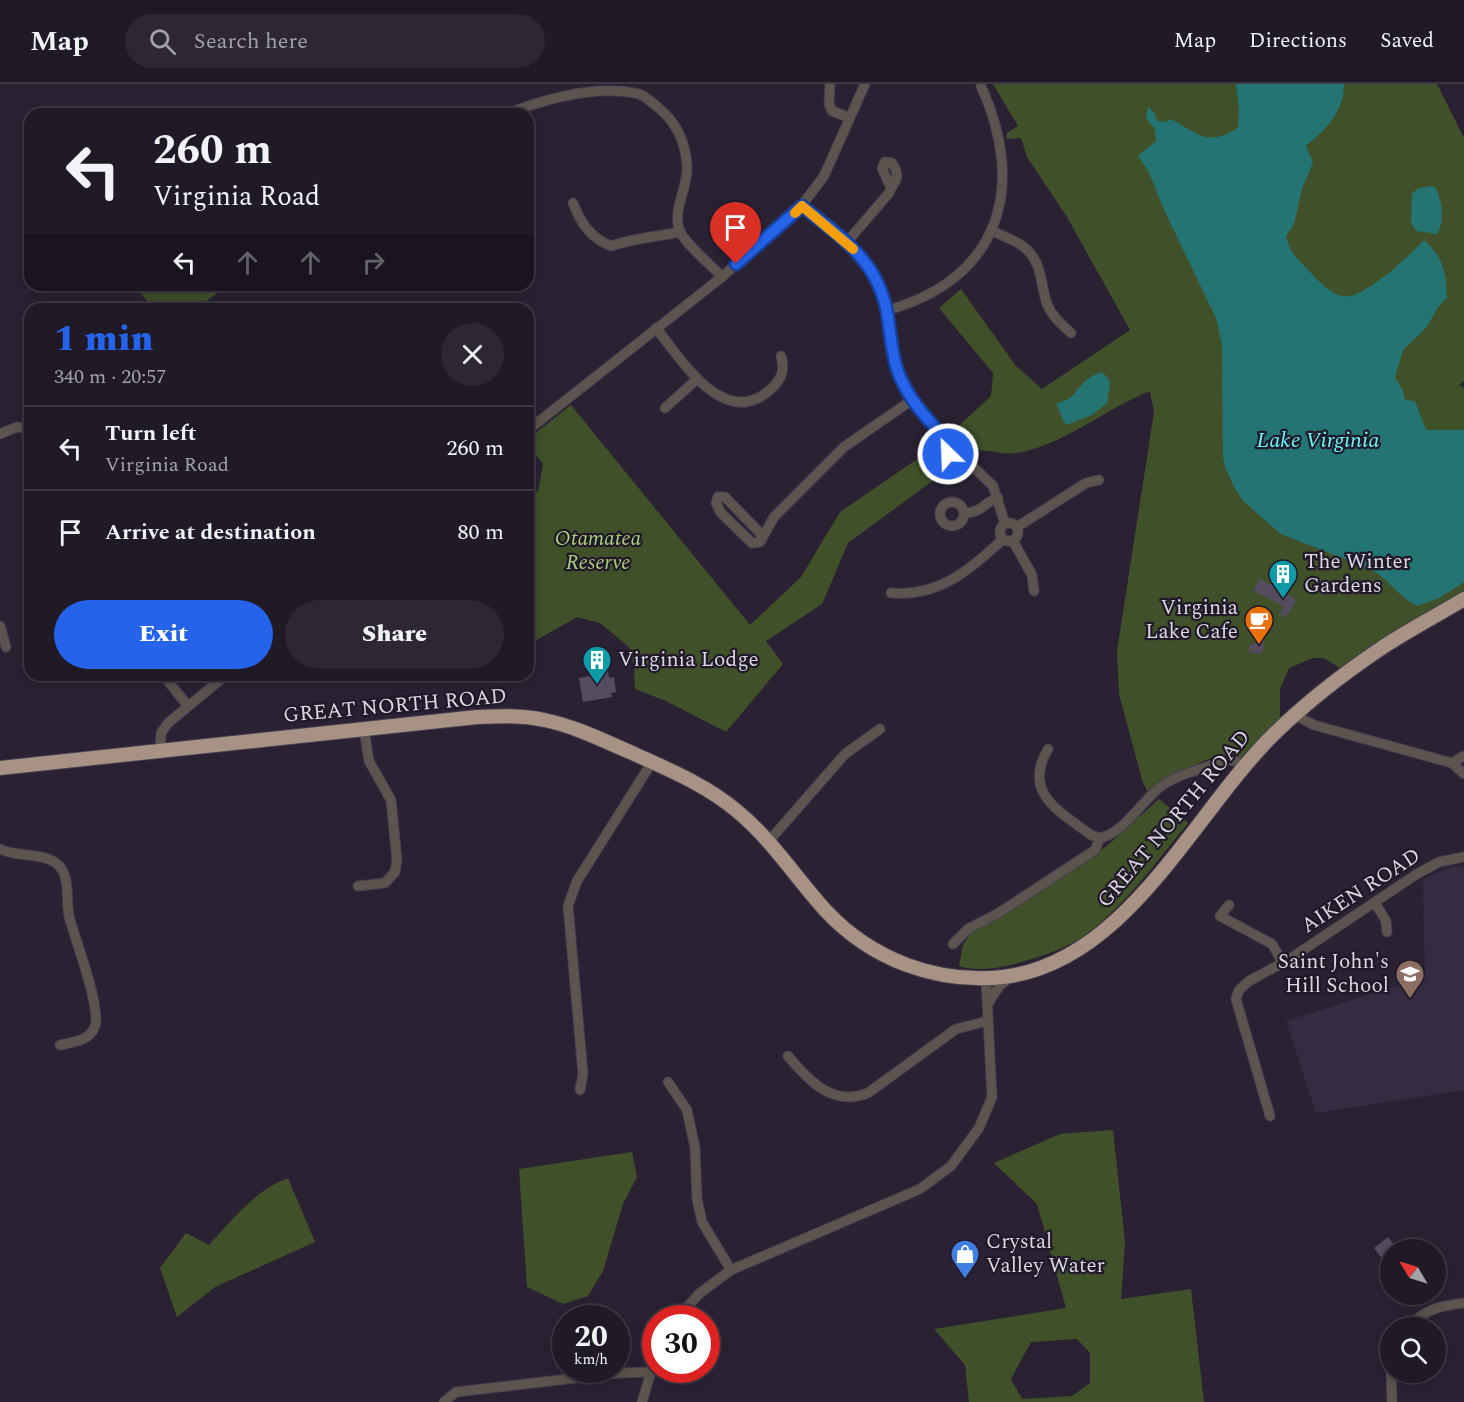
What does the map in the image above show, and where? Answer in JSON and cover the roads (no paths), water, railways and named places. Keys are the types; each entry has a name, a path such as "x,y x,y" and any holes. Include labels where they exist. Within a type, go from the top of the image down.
{"highway":[{"name":"GREAT NORTH ROAD","path":"0,768 477,717 521,716 566,726 687,778 721,798 769,841 825,910 841,926 869,947 923,971 945,976 986,979 1012,975 1047,965 1089,942 1107,929 1137,899 1245,766 1295,715 1377,650 1464,599"}],"street":[{"path":"830,84 829,104 832,111 850,118"},
{"path":"534,425 722,277 802,206 824,176 865,84"},
{"path":"888,310 925,297 950,282 975,258 992,231 1001,196 1002,155 1000,137 992,109 981,86"},
{"path":"521,108 540,100 581,89 614,88 639,94 670,118 682,138 687,166 677,218 680,232 722,277"},
{"path":"847,242 891,188"},
{"path":"573,203 580,220 596,240 611,246 633,238 651,238 680,232"},
{"path":"802,206 847,242 873,274 888,310 897,368 912,400 948,441 945,446 948,454 953,456 959,453 989,481 998,498 1005,524 1000,532 1032,575 1034,591"},
{"path":"992,231 1015,241 1032,255 1038,264 1047,303 1052,314 1071,333"},
{"path":"656,328 708,390 730,401 754,399 766,394 781,378 784,367 781,356"},
{"path":"665,408 697,379"},
{"path":"760,532 734,503 725,497 718,497 716,503 721,513 752,543 760,542 760,532 844,447 912,400"},
{"path":"0,434 16,427 24,428"},
{"path":"1017,527 1086,483 1099,480"},
{"path":"964,513 981,510 993,499 998,498"},
{"path":"1005,524 1013,524 1017,527"},
{"path":"891,593 914,594 951,582 1018,535 1017,527"},
{"path":"0,627 6,647"},
{"path":"168,681 188,706"},
{"path":"160,750 161,733 188,706 219,681"},
{"path":"1295,715 1314,725 1452,763 1464,774"},
{"path":"358,886 385,883 395,872 397,860 391,800 369,761 364,729"},
{"path":"769,841 845,754 880,729"},
{"path":"1048,749 1038,778 1044,796 1091,835 1100,838"},
{"path":"1452,763 1464,756"},
{"path":"953,944 968,929 998,914 1095,850 1100,838 1116,830 1148,796 1168,781 1225,760 1236,760 1245,766"},
{"path":"580,1090 583,1074 568,906 570,896 577,881 652,762"},
{"path":"0,849 10,853 51,860 60,866 66,876 69,917 96,1021 92,1031 86,1037 60,1045"},
{"name":"AIKEN ROAD","path":"1269,1116 1236,999 1239,990 1249,981 1283,963 1428,867 1439,862 1464,857"},
{"path":"1375,903 1386,921 1387,932"},
{"path":"1229,905 1220,916 1272,944 1283,963"},
{"path":"987,1005 1000,985 1012,975"},
{"path":"688,1305 700,1293 731,1270 920,1189 951,1166 979,1128 992,1097 986,979"},
{"path":"788,1056 801,1072 829,1093 839,1097 857,1097 868,1093 956,1029 988,1021"},
{"path":"668,1083 687,1110 695,1148 697,1199 702,1222 731,1270"},
{"path":"1418,1317 1430,1309 1464,1303"},
{"path":"444,1402 456,1392 642,1372"},
{"path":"642,1402 646,1383"},
{"path":"1391,1383 1392,1402"}],"water":[{"name":"Lake Virginia","path":"1236,84 1344,84 1341,103 1337,111 1327,126 1306,146 1313,162 1302,189 1294,224 1286,236 1290,248 1321,283 1341,296 1361,292 1385,276 1424,240 1436,253 1443,266 1447,298 1438,307 1426,328 1403,350 1395,377 1405,400 1415,401 1426,430 1464,430 1464,582 1439,598 1418,606 1370,569 1281,534 1243,501 1225,467 1222,345 1216,318 1165,212 1148,170 1138,156 1156,141 1155,130 1146,117 1148,107 1154,112 1157,121 1164,122 1171,119 1203,136 1218,137 1238,128 1239,109"},
{"path":"1435,187 1441,204 1442,217 1437,234 1416,231 1411,223 1412,194 1417,189"},
{"path":"1102,372 1109,379 1110,384 1107,403 1092,415 1065,424 1056,403 1067,400 1089,378"}],"place":[{"name":"The Winter Gardens","path":"1283,600"},
{"name":"Virginia Lake Cafe","path":"1259,646"},
{"name":"Virginia Lodge","path":"597,686"},
{"name":"Saint John's Hill School","path":"1410,1000"},
{"name":"Crystal Valley Water","path":"965,1280"}],"park label":[{"name":"Otamatea Reserve","path":"598,551"}]}
